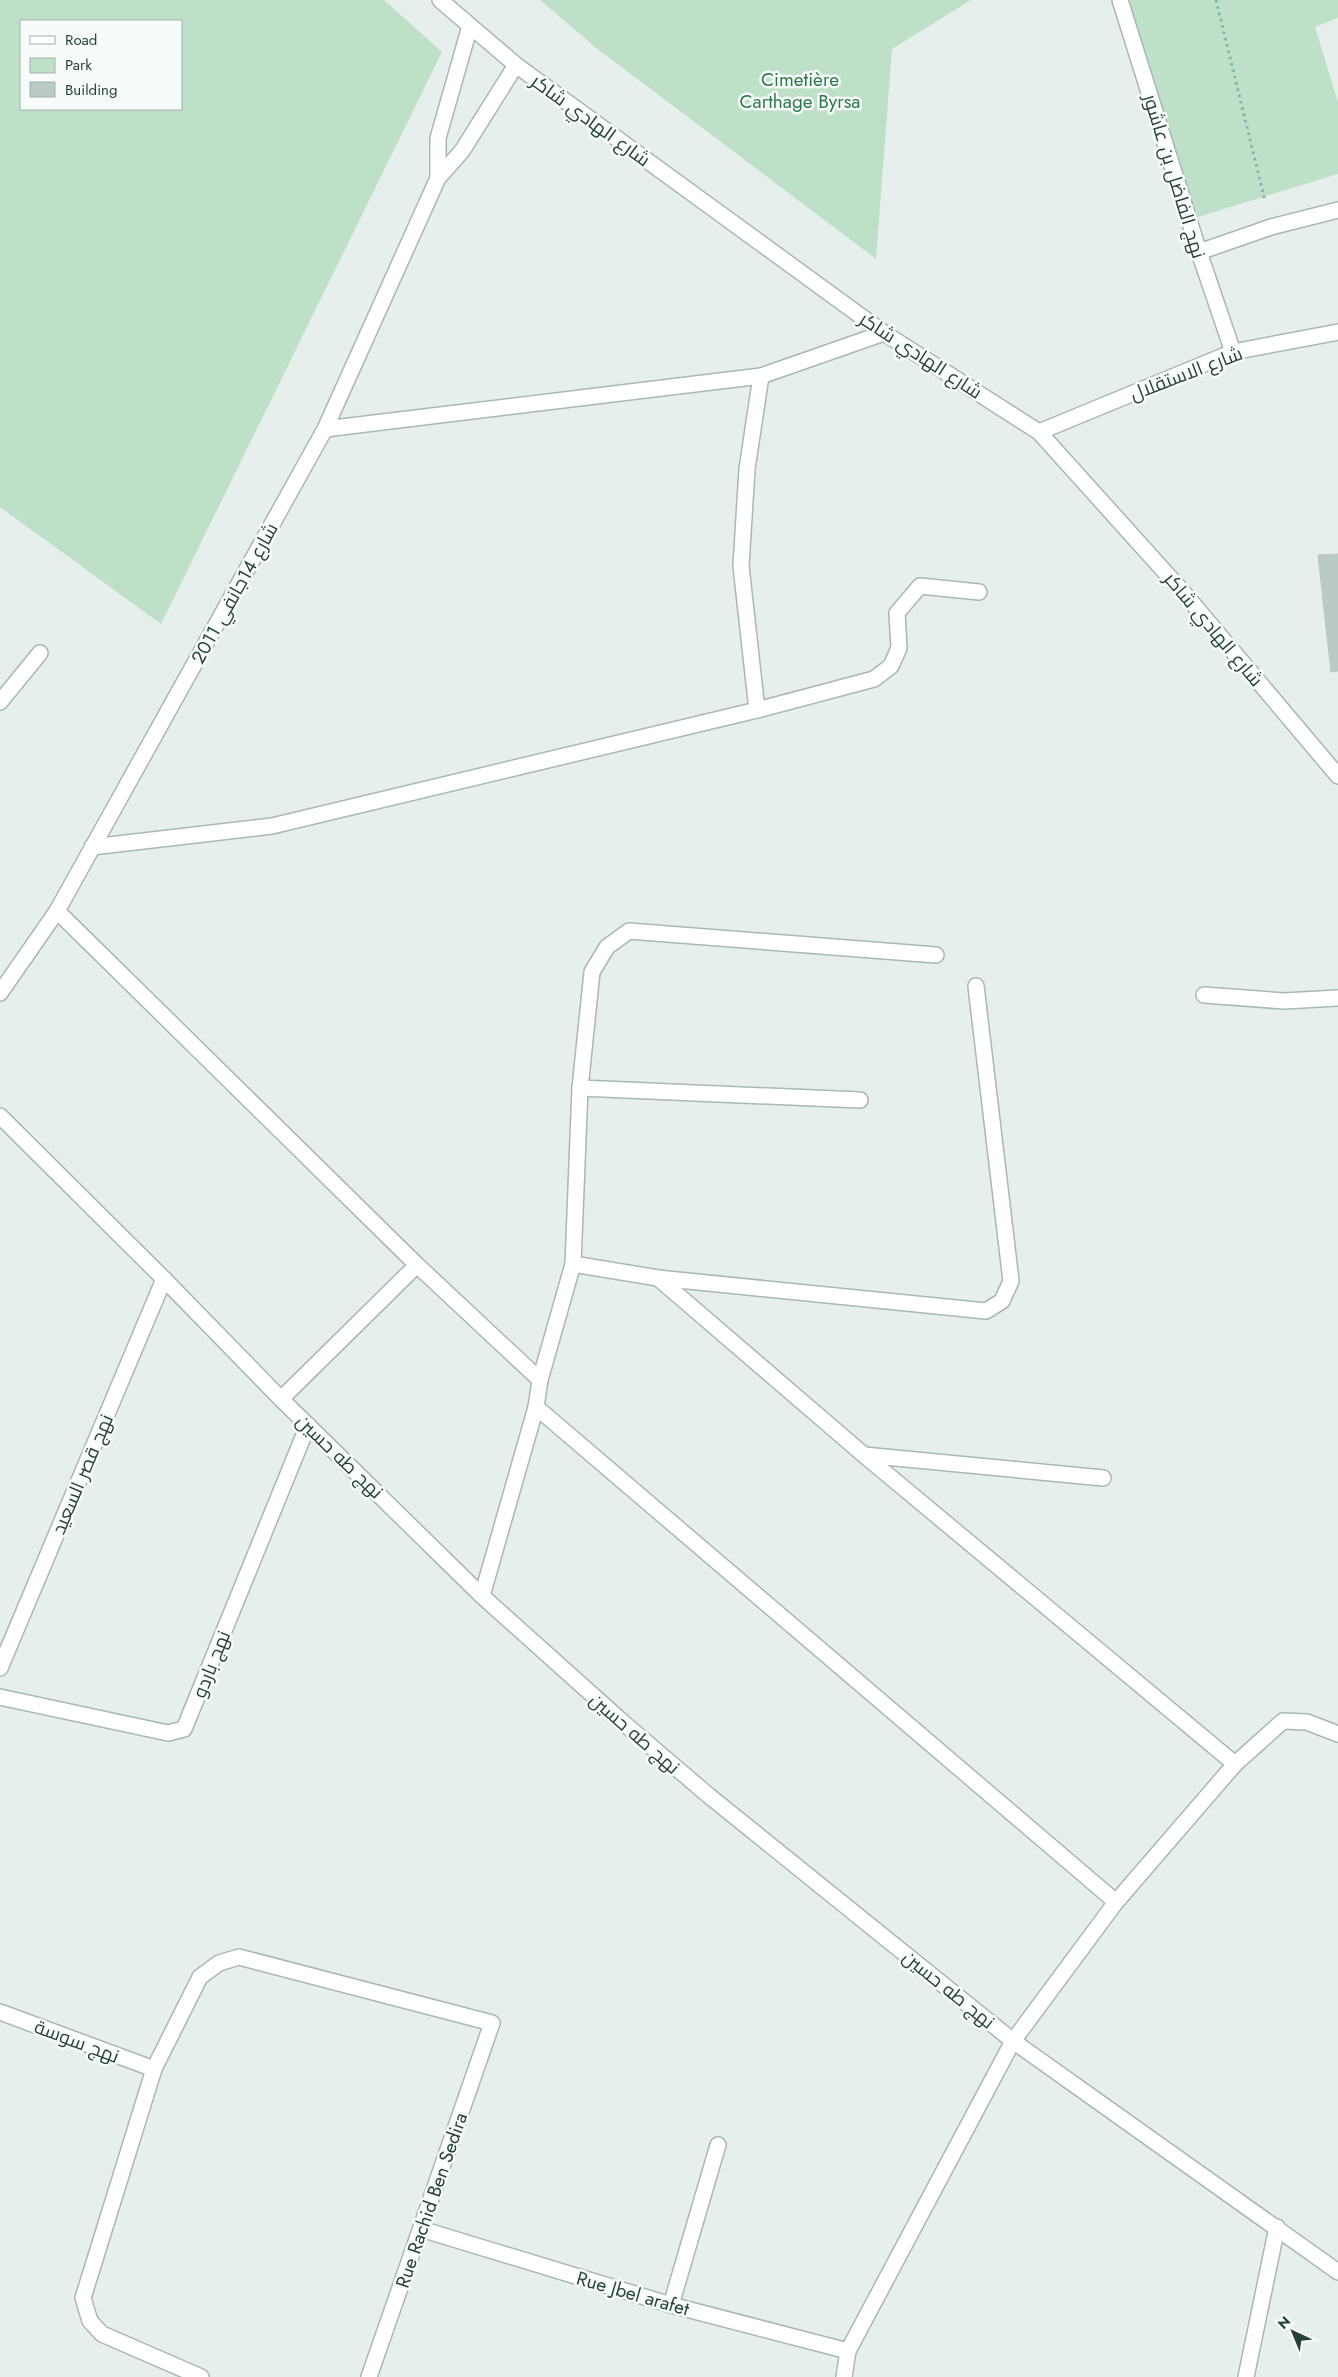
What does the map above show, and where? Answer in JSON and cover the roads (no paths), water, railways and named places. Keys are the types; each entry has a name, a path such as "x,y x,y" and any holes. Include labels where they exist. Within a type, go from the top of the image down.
{"street":[{"name":"شارع الهادي شاكر","path":"440,0 516,65 884,333 1040,432 1183,592 1338,776"},
{"name":"نهج الفاضل بن عاشور","path":"1120,0 1199,252 1233,352"},
{"name":"شارع 14جانفي 2011","path":"438,178 438,138 470,26"},
{"name":"شارع 14جانفي 2011","path":"0,993 57,912 325,428 438,178 462,151 516,65"},
{"path":"1199,252 1271,227 1338,210"},
{"name":"شارع الاستقلال","path":"1040,432 1233,352 1338,332"},
{"path":"325,428 761,376 884,333"},
{"path":"757,710 741,566 747,468 761,376"},
{"path":"92,847 272,826 757,710 874,679 891,666 899,648 897,613 920,586 978,592"},
{"path":"0,702 40,653"},
{"path":"57,912 417,1265 540,1380"},
{"path":"482,1596 536,1407 540,1380 573,1264 580,1088 592,972 607,947 629,931 936,955"},
{"path":"573,1264 658,1278 986,1311 1002,1301 1011,1281 976,986"},
{"path":"1204,995 1284,1001 1338,998"},
{"path":"580,1088 860,1100"},
{"name":"نهج طه حسين","path":"0,1116 164,1279 281,1399 482,1596 708,1795 1013,2041 1338,2272"},
{"path":"281,1399 417,1265"},
{"path":"658,1278 864,1455 1235,1764"},
{"name":"نهج قصر السعيد","path":"0,1668 164,1279"},
{"path":"536,1407 1116,1902"},
{"name":"نهج باردو","path":"0,1697 168,1733 184,1729 308,1425"},
{"path":"864,1455 1103,1478"},
{"path":"844,2377 848,2351 1013,2041 1116,1902 1235,1764 1283,1721 1307,1722 1338,1734"},
{"name":"Rue Rachid Ben Sedira","path":"154,2069 200,1977 219,1963 239,1957 492,2023 369,2377"},
{"name":"نهج سوسة","path":"0,2012 154,2069"},
{"path":"154,2069 83,2298 90,2321 102,2334 202,2377"},
{"path":"671,2305 718,2145"},
{"path":"1246,2377 1277,2227"},
{"name":"Rue Jbel arafet","path":"420,2229 671,2305 848,2351"}],"park label":[{"name":"Cimetière Carthage Byrsa","path":"800,90"}]}
